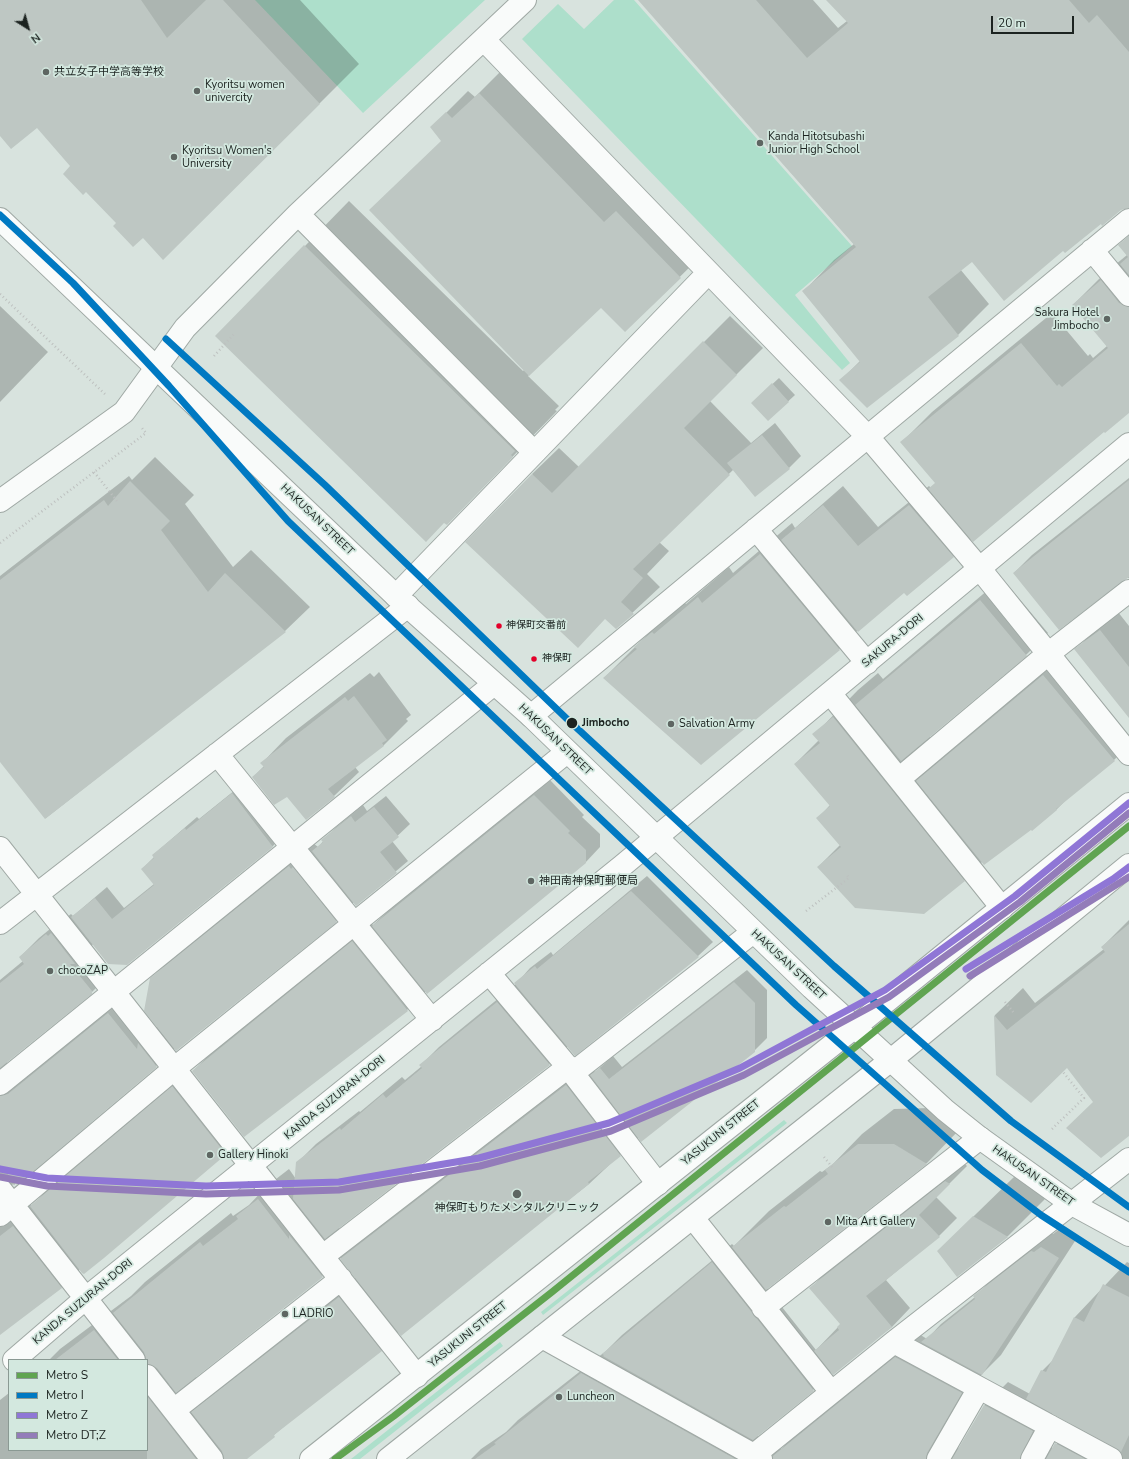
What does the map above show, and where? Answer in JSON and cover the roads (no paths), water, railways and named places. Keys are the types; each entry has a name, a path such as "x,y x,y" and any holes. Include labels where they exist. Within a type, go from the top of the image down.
{"street":[{"path":"0,501 124,412 185,328 298,214 525,0"},
{"path":"484,40 869,438 980,569 1129,754"},
{"path":"298,214 534,452"},
{"name":"HAKUSAN STREET","path":"0,220 402,601 531,716 753,932 945,1110 980,1138 1072,1204 1129,1235"},
{"path":"531,716 756,529 869,438 1129,220"},
{"path":"1092,250 1129,295"},
{"path":"0,923 217,754 402,601 534,452 708,273"},
{"name":"SAKURA-DORI","path":"657,837 1129,444"},
{"path":"756,529 867,663"},
{"path":"899,779 1048,654 1129,591"},
{"path":"0,1084 292,846 494,684"},
{"path":"830,693 1002,908"},
{"path":"133,1359 86,1298 4,1203 175,1068 567,752"},
{"path":"217,754 432,1020"},
{"name":"YASUKUNI STREET","path":"311,1459 658,1184 1129,804"},
{"name":"KANDA SUZURAN-DORI","path":"15,1359 86,1298 657,837"},
{"path":"0,848 417,1376"},
{"path":"397,1457 542,1337 892,1060 1129,865"},
{"path":"323,1256 568,1067 578,1068 753,932"},
{"path":"489,973 568,1067 658,1184"},
{"path":"763,1308 980,1138"},
{"path":"542,1337 755,1457 831,1392 1028,1236 1072,1204 1129,1159"},
{"path":"693,1218 831,1392"},
{"path":"174,1410 341,1279"},
{"path":"894,1342 1111,1459"},
{"path":"0,1372 8,1366"},
{"path":"148,1377 212,1459"},
{"path":"938,1459 979,1388"},
{"path":"1032,1459 1050,1426"}],"metro line":[{"name":"I","path":"0,215 73,283 169,386 288,521 796,1005 982,1170 1041,1215 1129,1272"},
{"name":"I","path":"166,339 325,485 566,718 834,966 1011,1121 1129,1207"},
{"name":"Z","path":"0,1169 47,1178 206,1186 339,1182 479,1158 609,1123 740,1068 885,990 1015,896 1129,803"},
{"name":"DT;Z","path":"0,1177 47,1186 206,1194 339,1190 480,1166 611,1131 744,1075 889,997 1020,902 1129,813"},
{"name":"S","path":"335,1459 394,1416 552,1292 1129,826"},
{"name":"Z","path":"966,969 1113,879 1129,867"},
{"name":"DT;Z","path":"970,976 1129,877"}],"place":[{"name":"共立女子中学高等学校","path":"46,72"},
{"name":"Kyoritsu women univercity","path":"197,91"},
{"name":"Kanda Hitotsubashi Junior High School","path":"760,143"},
{"name":"Kyoritsu Women's University","path":"174,157"},
{"name":"Sakura Hotel Jimbocho","path":"1107,319"},
{"name":"神保町交番前","path":"499,626"},
{"name":"神保町","path":"534,659"},
{"name":"Jimbocho","path":"572,723"},
{"name":"Salvation Army","path":"671,724"},
{"name":"神田南神保町郵便局","path":"531,881"},
{"name":"chocoZAP","path":"50,971"},
{"name":"Gallery Hinoki","path":"210,1155"},
{"name":"神保町もりたメンタルクリニック","path":"517,1194"},
{"name":"Mita Art Gallery","path":"828,1222"},
{"name":"LADRIO","path":"285,1314"},
{"name":"Luncheon","path":"559,1397"}]}
